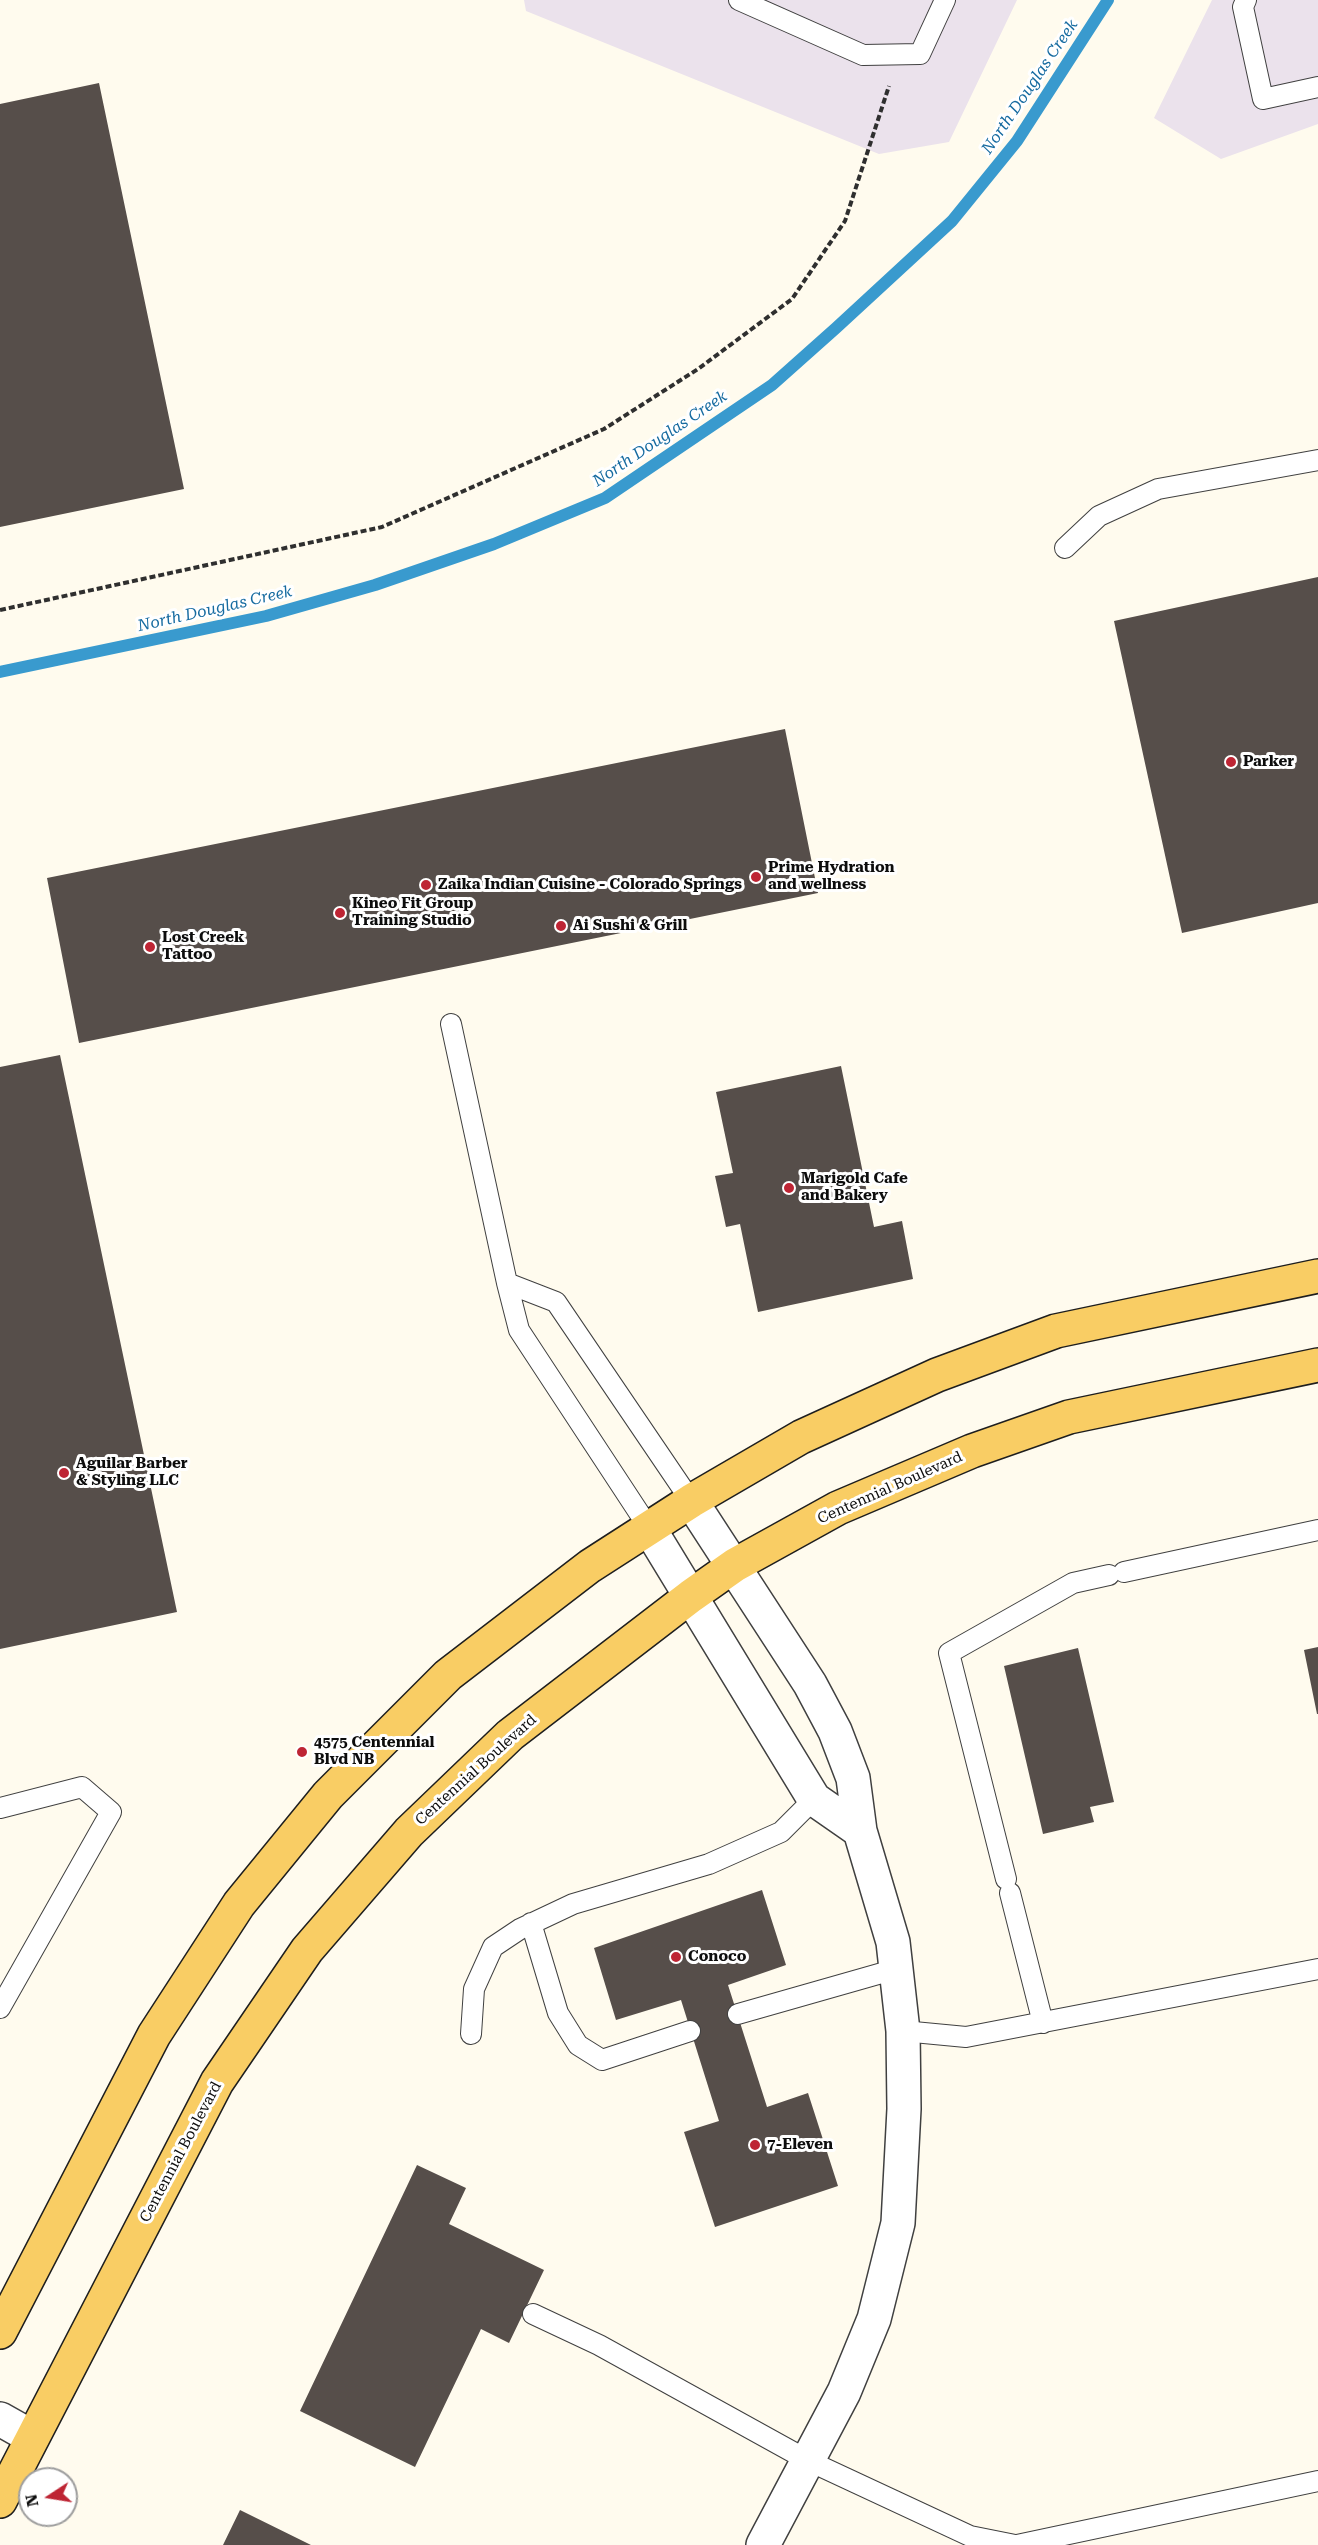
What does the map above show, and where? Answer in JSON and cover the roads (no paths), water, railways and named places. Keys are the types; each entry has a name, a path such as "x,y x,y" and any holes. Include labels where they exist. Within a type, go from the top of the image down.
{"main road":[{"path":"0,2332 154,2035 238,1904 328,1795 448,1675 590,1566 691,1501 801,1437 937,1375 1056,1331 1318,1276"},
{"name":"Centennial Boulevard","path":"0,2501 217,2082 307,1950 409,1832 510,1735 691,1596 735,1566 838,1508 972,1451 1069,1417 1318,1365"}],"street":[{"path":"691,1501 810,1684 835,1731 853,1778 860,1831 893,1942 903,2031 904,2109 898,2223 874,2319 844,2392 763,2545"},
{"path":"649,1528 814,1798 860,1831"},
{"path":"0,2419 32,2437"}],"lane":[{"path":"739,0 863,55 920,54 945,0"},
{"path":"1246,0 1243,7 1263,99 1318,87"},
{"path":"1065,548 1099,516 1158,489 1318,460"},
{"path":"451,1023 519,1330 649,1528"},
{"path":"507,1283 556,1302 691,1501"},
{"path":"1043,2023 949,1653 1072,1583 1318,1530"},
{"path":"0,1808 82,1787 111,1812 0,2008"},
{"path":"471,2034 474,1989 492,1947 531,1923 573,1904 709,1864 781,1833 814,1798"},
{"path":"531,1923 558,2013 578,2045 602,2060 690,2031"},
{"path":"738,2014 896,1969"},
{"path":"903,2031 966,2037 1318,1969"},
{"path":"533,2314 600,2345 809,2461 970,2536 1016,2545 1318,2481"}],"waterway":[{"name":"North Douglas Creek","path":"0,672 266,616 375,585 494,544 605,498 772,385 952,221 1017,141 1108,0"}],"place":[{"name":"Parker","path":"1231,762"},
{"name":"Prime Hydration and wellness","path":"756,877"},
{"name":"Zaika Indian Cuisine - Colorado Springs","path":"426,885"},
{"name":"Kineo Fit Group Training Studio","path":"340,913"},
{"name":"Ai Sushi & Grill","path":"561,926"},
{"name":"Lost Creek Tattoo","path":"150,947"},
{"name":"Marigold Cafe and Bakery","path":"789,1188"},
{"name":"Aguilar Barber & Styling LLC","path":"64,1473"},
{"name":"4575 Centennial Blvd NB","path":"302,1752"},
{"name":"Conoco","path":"676,1957"},
{"name":"7-Eleven","path":"755,2145"}]}
